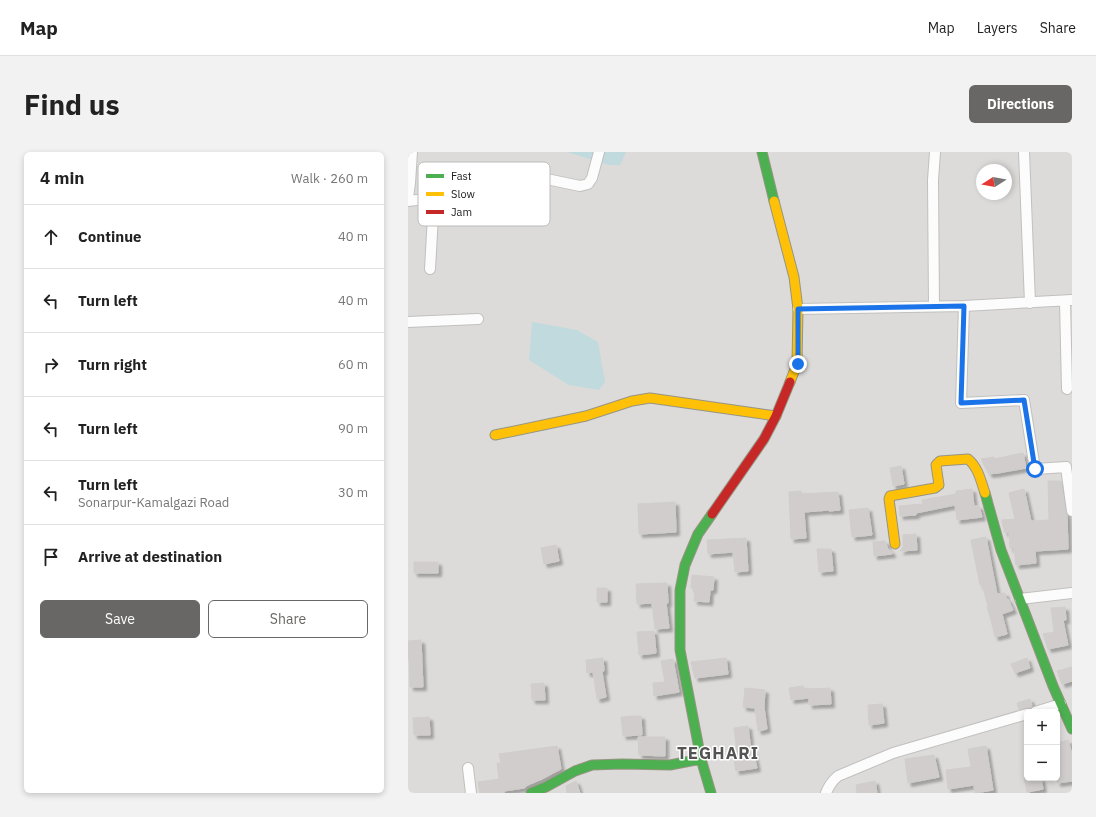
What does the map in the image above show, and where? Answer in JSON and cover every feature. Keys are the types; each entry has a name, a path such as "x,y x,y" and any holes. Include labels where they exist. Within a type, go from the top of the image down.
{"street":[{"path":"408,197 412,152"},
{"path":"550,180 580,186 588,184 592,178 599,152"},
{"path":"711,793 701,759 680,650 680,590 685,565 698,534 761,444 776,416 798,364 798,309 794,277 762,152"},
{"path":"934,306 933,180 935,152"},
{"path":"1024,152 1030,303"},
{"path":"408,201 418,200"},
{"path":"430,269 432,226"},
{"path":"798,309 964,306 1069,301 1067,389"},
{"path":"964,306 961,403 1024,400 1035,469 1066,466 1072,511"},
{"path":"408,322 478,319"},
{"path":"495,435 586,416 632,401 650,398 776,416"},
{"path":"895,544 889,499 890,496 935,488 939,485 936,465 940,461 968,459 973,463 980,477 1001,550 1072,729"},
{"path":"1020,599 1072,594"},
{"path":"1045,709 1061,704"},
{"path":"826,793 832,781 838,776 893,753 1024,715"},
{"path":"531,793 546,787 575,771 592,765 670,765 701,759"},
{"path":"468,768 471,793"}],"shaded area":[{"path":"408,152 1072,152 1072,793 408,793"}],"water":[{"path":"567,152 626,152 620,165 609,165"},
{"path":"532,322 577,330 598,342 605,382 599,390 569,385 529,360"}],"building":[{"path":"1023,453 1026,468 998,473 989,474 981,459 994,457 994,459"},
{"path":"901,466 904,484 893,486 890,468"},
{"path":"1048,481 1061,481 1067,515 1068,549 1035,551 1036,563 1016,565 1014,548 1010,548 1009,532 1005,533 1002,522 1002,520 1015,519 1009,493 1024,489 1031,521 1049,520"},
{"path":"972,489 974,506 979,506 982,517 957,520 955,505 916,513 916,515 900,516 899,506 923,504 922,500 956,494 956,491"},
{"path":"801,491 801,494 838,492 840,510 804,512 806,538 791,539 789,492"},
{"path":"675,502 676,532 639,534 638,504"},
{"path":"868,508 872,535 852,537 849,510"},
{"path":"916,534 917,550 900,551 903,547 903,535"},
{"path":"986,537 997,594 1005,593 1006,599 1008,599 1013,610 1002,614 1007,634 995,637 982,585 980,585 971,540"},
{"path":"746,538 748,571 735,572 733,552 708,554 707,540"},
{"path":"885,541 892,554 874,556 873,542"},
{"path":"556,545 559,561 544,564 541,548"},
{"path":"817,549 831,549 833,571 819,572"},
{"path":"414,562 438,562 438,573 414,573"},
{"path":"692,575 714,577 713,590 710,590 709,602 694,601 695,588 691,588"},
{"path":"667,583 668,603 666,603 669,628 655,629 652,603 637,604 636,584"},
{"path":"597,588 607,588 607,602 597,602"},
{"path":"1065,607 1066,620 1063,620 1068,645 1048,649 1043,634 1054,632 1051,608"},
{"path":"654,631 656,653 639,655 637,632"},
{"path":"421,640 423,687 410,687 408,641"},
{"path":"603,658 604,671 602,672 606,697 597,699 593,672 587,673 586,660"},
{"path":"726,658 728,674 695,678 691,662"},
{"path":"1027,658 1030,668 1015,673 1011,664"},
{"path":"673,659 679,692 654,696 653,683 665,682 661,661"},
{"path":"1072,667 1072,681 1062,684 1057,671"},
{"path":"544,683 545,700 532,700 531,684"},
{"path":"803,686 804,689 830,688 831,704 809,705 809,698 791,700 789,688"},
{"path":"745,688 765,690 764,707 767,729 758,731 755,708 743,707"},
{"path":"1030,699 1032,706 1030,708 1019,710 1017,703"},
{"path":"882,704 884,723 869,725 868,705"},
{"path":"641,716 642,735 623,736 621,717"},
{"path":"429,717 430,735 414,735 413,718"},
{"path":"748,726 751,751 753,750 757,768 736,771 733,754 737,753 734,728"},
{"path":"638,737 665,737 665,756 639,755"},
{"path":"1068,740 1072,754 1072,781 1057,783 1057,781 1060,781 1060,742"},
{"path":"557,746 561,769 524,788 504,791 504,793 480,793 478,782 499,779 497,763 501,763 499,754"},
{"path":"986,746 993,790 975,793 974,785 948,789 946,770 971,767 968,749"},
{"path":"934,755 939,777 908,783 905,759"},
{"path":"576,781 580,793 567,793 566,786"},
{"path":"875,781 877,793 857,793 856,785"},
{"path":"1025,781 1042,781 1043,789 1027,792"}],"traffic: fast":[{"path":"762,152 774,201"},
{"path":"985,493 1001,550 1053,686 1072,729"},
{"path":"711,793 701,759 680,650 680,590 685,565 698,534 712,514"},
{"path":"531,793 546,787 575,771 592,765 670,765 701,759"}],"traffic: slow":[{"path":"774,201 794,277 798,309 797,364 790,382"},
{"path":"495,435 586,416 632,401 650,398 776,416"},
{"path":"895,544 889,499 890,496 935,488 939,485 936,465 940,461 968,459 977,470 985,493"}],"traffic: jam":[{"path":"712,514 764,439 776,416 790,382"}],"district":[{"name":"TEGHARI","path":"718,753"}],"route":[{"path":"798,364 798,309 964,306 961,403 1024,400 1035,469"}]}
